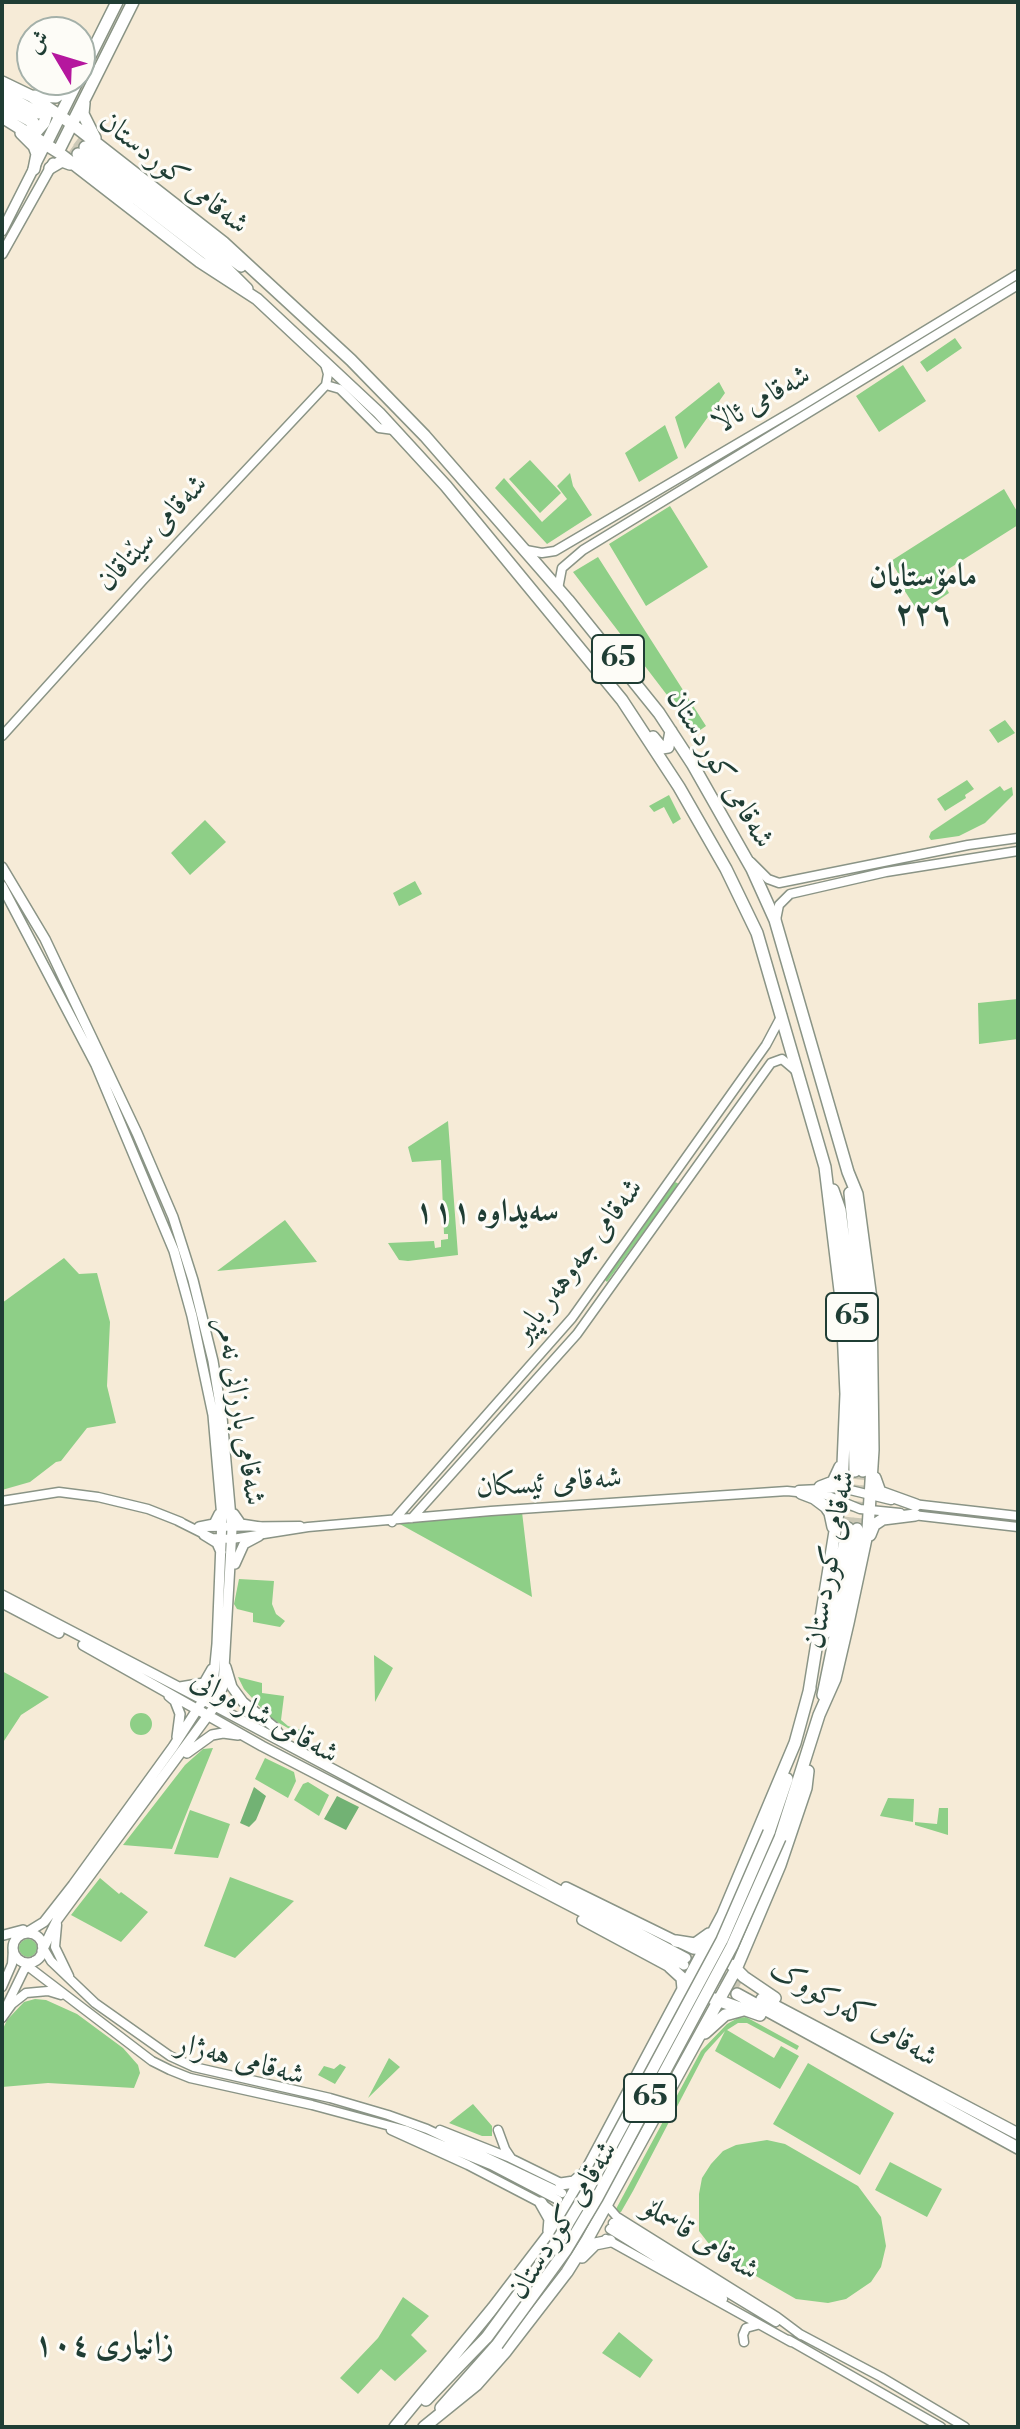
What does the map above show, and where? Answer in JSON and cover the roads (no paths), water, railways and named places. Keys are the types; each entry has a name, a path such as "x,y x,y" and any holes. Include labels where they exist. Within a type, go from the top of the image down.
{"highway":[{"path":"96,44 117,2"},
{"path":"96,75 133,2"},
{"name":"شەقامی کوردستان","path":"2,82 33,97 72,124 223,242 351,360 425,436 635,680 693,765 743,853 775,920 857,1194 871,1299 871,1496 862,1560 835,1679 819,1715"},
{"name":"شەقامی کوردستان","path":"2,93 33,122 46,144 58,152 78,158 269,284"},
{"path":"33,97 58,96"},
{"path":"46,144 70,96"},
{"path":"58,152 86,96"},
{"path":"86,96 83,114 88,130 101,147"},
{"path":"33,97 47,115 40,129 33,122"},
{"name":"شەقامی کوردستان","path":"2,105 33,122"},
{"path":"2,117 34,146 37,154 34,169"},
{"name":"شەقامی کوردستان","path":"2,117 33,122"},
{"path":"50,168 62,161 78,158 74,149 83,140 101,147"},
{"name":"شەقامی کوردستان","path":"78,158 226,268 391,426 446,486 622,700 672,774 724,866 757,933 840,1210 852,1303 859,1471 861,1300 848,1172"},
{"path":"391,426 400,418 400,410"},
{"path":"412,448 412,439 425,436"},
{"path":"622,700 662,748 669,745 671,731"},
{"path":"672,774 671,761 674,756 680,756 693,765"},
{"name":"شەقامی کوردستان","path":"809,1692 842,1488 846,1394 842,1307 825,1167"},
{"path":"844,1436 845,1473 848,1477 868,1476 873,1450"},
{"path":"873,1450 878,1490 915,1510"},
{"path":"820,1487 836,1478 843,1455"},
{"path":"798,1492 814,1498 828,1509 834,1539"},
{"path":"862,1560 871,1531 878,1522 915,1510"},
{"path":"834,1539 842,1522 861,1524 864,1531 862,1560"},
{"name":"شەقامی کوردستان","path":"424,2427 492,2341 586,2193 775,1835 811,1746 819,1715 853,1528 795,1743 775,1835"},
{"name":"شەقامی کوردستان","path":"399,2423 557,2221 723,1914 795,1743"},
{"name":"شەقامی کوردستان","path":"424,2427 476,2385 506,2351 567,2272 609,2203 752,1935 806,1788 811,1746"},
{"path":"676,1941 689,1945 701,1942 723,1914"},
{"path":"752,1935 745,1969 750,1979 766,1993"},
{"name":"شەقامی کەرکووک","path":"705,1950 728,1961 766,1993 899,2066 935,2096 1018,2148"},
{"path":"670,1967 682,1978 685,1988"},
{"name":"شەقامی کەرکووک","path":"685,1988 749,2009 892,2085 935,2096"},
{"name":"شەقامی کەرکووک","path":"739,1991 935,2096 1018,2134"},
{"path":"695,2041 725,2015 749,2009"},
{"path":"560,2192 585,2172"},
{"path":"541,2203 550,2219 548,2236"},
{"path":"567,2272 612,2228 609,2203"},
{"name":"شەقامی کوردستان","path":"399,2423 492,2341"}],"main road":[{"path":"2,231 46,144"},
{"path":"2,254 58,152"},
{"name":"شه‌قامی ئاڵا","path":"526,550 542,553 555,551 1018,274"},
{"name":"شه‌قامی ئاڵا","path":"558,589 562,568 580,552 1018,285"},
{"path":"324,362 328,374 326,385 340,389 379,428 391,426"},
{"path":"852,376 858,384"},
{"name":"شەقامی سێتاقان","path":"2,736 326,385"},
{"path":"738,443 743,453"},
{"path":"743,853 768,879 779,883 1018,838"},
{"path":"775,920 779,905 790,894 862,877 1018,851"},
{"name":"شەقامی بارزانی نەمر","path":"2,867 56,963 74,1011 96,1065 174,1251 207,1379 227,1533 230,1578 220,1658 213,1685 65,1903 42,1948 22,1959 15,1940 44,1922 65,1903 175,1763 215,1706 223,1686 220,1658 221,1553 227,1533 230,1505 213,1361 193,1280 155,1175 74,1011 60,994 2,886"},
{"path":"860,867 862,877"},
{"name":"شەقامی جەوهەر باپیر","path":"392,1522 572,1318 766,1045 783,1014"},
{"name":"شەقامی جەوهەر باپیر","path":"412,1519 580,1330 773,1061 784,1060 798,1073"},
{"path":"677,1171 687,1180"},
{"path":"529,1366 539,1376"},
{"name":"شەقامی ئیسکان","path":"2,1501 59,1492 98,1497 148,1509 202,1531 227,1533 798,1492 820,1487 856,1491 915,1510"},
{"name":"شەقامی ئیسکان","path":"798,1492 826,1495 869,1510 915,1510"},
{"path":"221,1498 215,1522 202,1531 217,1543 221,1553"},
{"path":"230,1505 241,1524 260,1531 242,1548 230,1578"},
{"path":"915,1510 1018,1516"},
{"path":"915,1510 1018,1527"},
{"name":"شەقامی شارەوانی","path":"2,1595 176,1687 202,1705 210,1716 256,1743 504,1873 685,1962 480,1847 215,1706 202,1705 161,1688 2,1603"},
{"path":"176,1687 204,1683 220,1658"},
{"path":"220,1658 238,1696 250,1710 274,1727 290,1748"},
{"path":"161,1688 175,1701 180,1714 180,1730 173,1747"},
{"path":"175,1763 218,1733 233,1733 256,1743"},
{"name":"شەقامی شارەوانی","path":"480,1847 693,1949 705,1950"},
{"name":"شەقامی شارەوانی","path":"504,1873 583,1921 670,1967"},
{"path":"3,1935 28,1928 65,1903"},
{"path":"65,1903 54,1941 57,1955 73,1984"},
{"path":"3,1935 24,1933 37,1936 42,1948"},
{"name":"شەقامی هەژار","path":"42,1948 73,1984 95,2003 170,2056 194,2067 434,2141 560,2192 575,2189"},
{"path":"2,1954 22,1959"},
{"path":"2,1987 22,1959"},
{"path":"2,2016 22,1959"},
{"name":"شەقامی هەژار","path":"22,1959 152,2061 190,2078 330,2098 388,2115 427,2129 560,2192"},
{"path":"2,2016 18,1998 38,1991 64,1996 78,2005"},
{"name":"شەقامی هەژار","path":"388,2115 421,2122 485,2147 513,2160 560,2192"},
{"name":"شەقامی هەژار","path":"382,2125 541,2203 552,2211 557,2221"},
{"path":"485,2147 495,2143 498,2130 513,2160"},
{"name":"شەقامی قاسملۆ","path":"575,2189 592,2192 609,2203"},
{"name":"شەقامی قاسملۆ","path":"557,2221 568,2232 587,2240 600,2238 612,2228"},
{"name":"شەقامی قاسملۆ","path":"612,2228 757,2325 791,2342"},
{"name":"شەقامی قاسملۆ","path":"612,2228 777,2317 801,2335 965,2427"},
{"name":"شەقامی قاسملۆ","path":"612,2228 791,2342 941,2427"},
{"path":"744,2342 746,2328 757,2325"}],"tunnel":[{"path":"50,121 85,147"},
{"path":"44,130 78,154"},
{"path":"848,1528 855,1471"},
{"path":"857,1529 863,1471"},
{"path":"686,1958 740,1987"}],"district":[{"name":"مامۆستایان ٢٢٦","path":"923,596"},
{"name":"سەیداوە ١١١","path":"487,1213"},
{"name":"زانیاری ١٠٤","path":"104,2346"}]}
